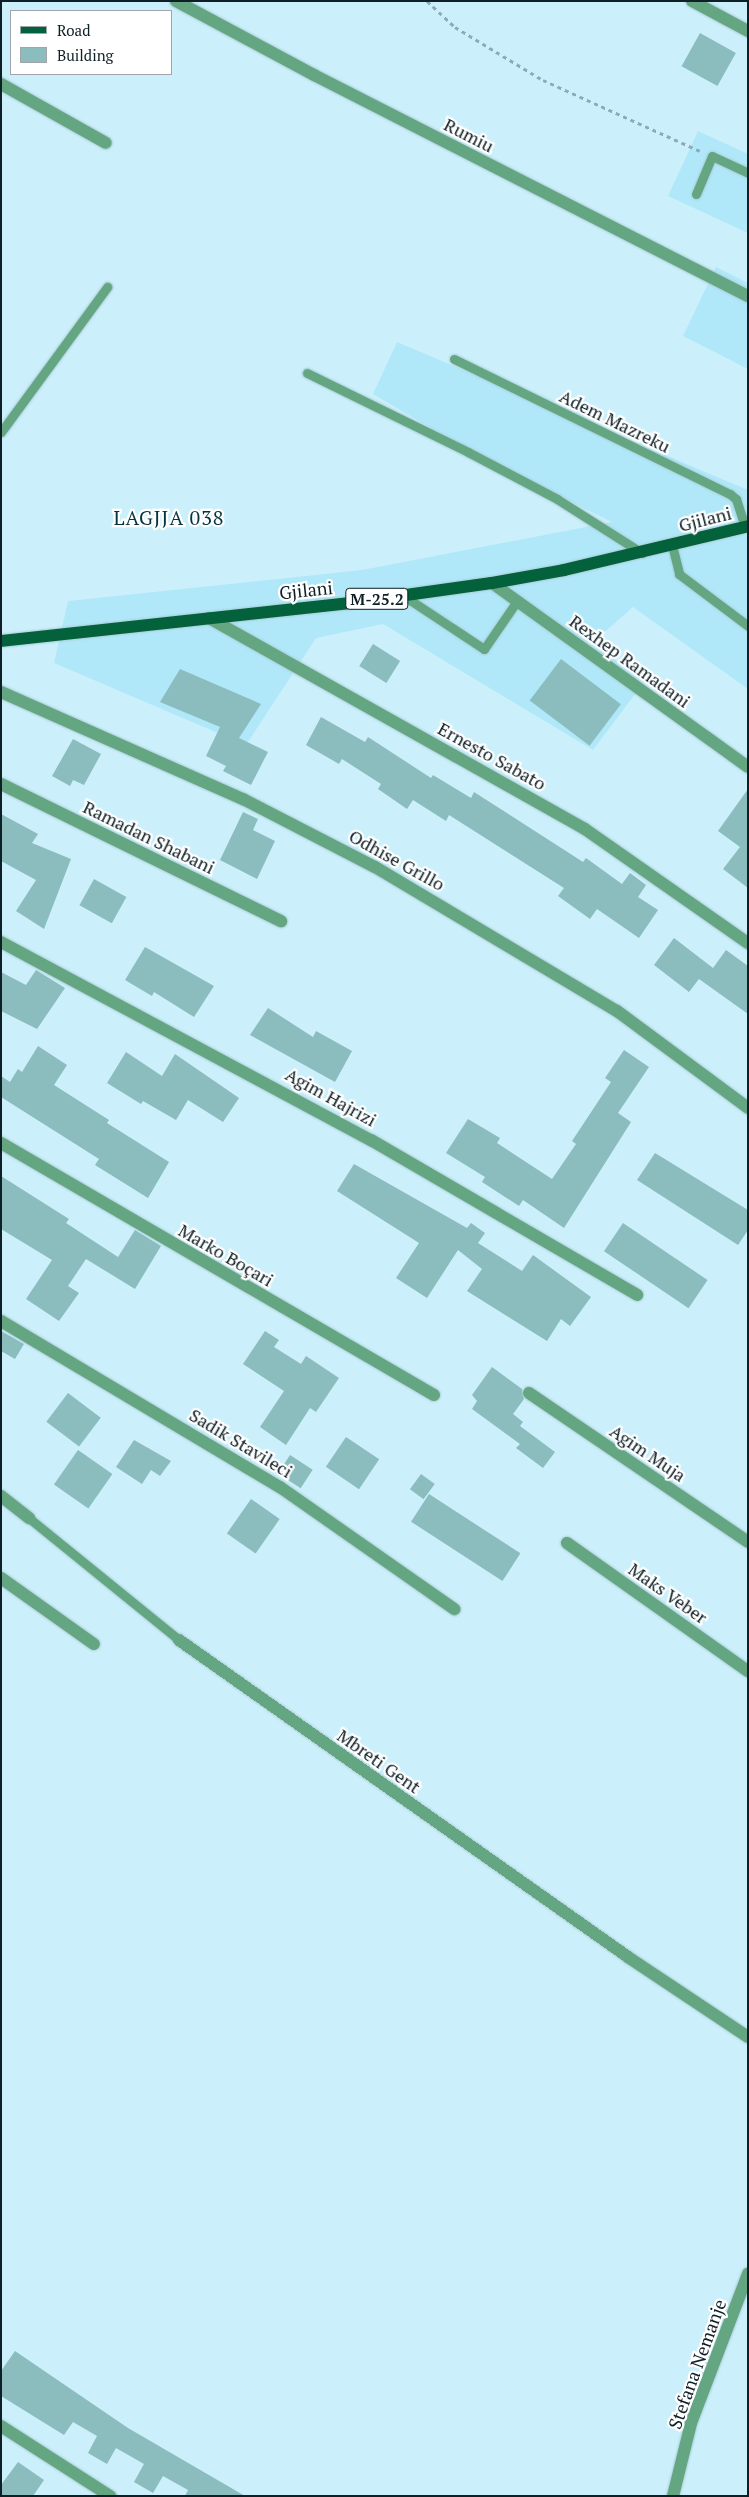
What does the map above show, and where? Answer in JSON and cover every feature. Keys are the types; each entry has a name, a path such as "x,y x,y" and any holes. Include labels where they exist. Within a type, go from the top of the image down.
{"main road":[{"name":"Gjilani","path":"1,641 404,596 492,584 642,553 746,526"}],"street":[{"name":"Rumiu","path":"176,1 314,76 748,296"},
{"path":"692,1 748,31"},
{"path":"1,84 106,143"},
{"name":"Rexhep Ramadani","path":"492,584 748,766"},
{"name":"Ernesto Sabato","path":"209,618 586,829 748,943"},
{"name":"Odhise Grillo","path":"1,692 243,799 375,867 617,1011 748,1108"},
{"name":"Ramadan Shabani","path":"1,784 282,921"},
{"name":"Agim Hajrizi","path":"1,942 362,1135 637,1295"},
{"name":"Marko Boçari","path":"1,1143 434,1395"},
{"name":"Sadik Stavileci","path":"1,1320 280,1486 454,1609"},
{"name":"Agim Muja","path":"529,1393 748,1542"},
{"name":"Mbreti Gent","path":"1,1496 29,1518"},
{"name":"Maks Veber","path":"567,1543 748,1671"},
{"path":"1,1578 94,1644"},
{"name":"Mbreti Gent","path":"179,1640 612,1946 748,2037"},
{"name":"Stefana Nemanje","path":"673,2496 691,2423 748,2274"},
{"path":"1,2426 110,2496"}],"lane":[{"path":"696,194 712,156 748,173"},
{"path":"1,432 107,287"},
{"name":"Adem Mazreku","path":"454,359 730,494 736,499 746,526"},
{"path":"307,373 492,465 557,500 642,553"},
{"path":"672,545 678,574 748,626"},
{"path":"404,596 484,649 517,601"},
{"name":"Mbreti Gent","path":"29,1518 179,1640"}],"path":[{"path":"427,1 456,27 543,80 712,156"}],"shaded area":[{"path":"698,131 748,154 748,233 668,196"},
{"path":"716,267 748,283 748,369 683,336"},
{"path":"397,342 748,490 748,689 633,607 592,643 645,681 593,750 383,624 316,638 246,745 54,663 68,601 362,570 612,522 489,462 373,394"}],"building":[{"path":"700,33 736,53 717,86 682,66"},
{"path":"373,644 400,661 386,683 359,666"},
{"path":"561,659 621,704 590,746 530,701"},
{"path":"180,669 261,704 239,738 268,752 251,785 223,771 226,766 206,756 220,727 160,702"},
{"path":"321,717 365,742 368,737 431,778 433,775 471,798 474,792 583,862 586,858 622,884 630,873 646,885 638,897 658,910 639,938 597,909 590,919 558,896 564,888 449,815 446,821 413,800 407,809 378,789 381,784 342,759 339,764 306,745"},
{"path":"73,739 101,754 84,785 73,780 70,786 52,776"},
{"path":"748,789 748,888 723,869 740,847 718,831"},
{"path":"243,812 258,819 253,830 275,841 257,879 220,860"},
{"path":"1,814 38,834 32,843 71,859 44,929 16,911 36,880 1,861"},
{"path":"94,879 126,897 112,923 79,905"},
{"path":"674,938 713,968 726,950 748,966 748,1014 699,979 689,992 654,965"},
{"path":"145,947 214,986 194,1017 154,992 152,996 125,980"},
{"path":"36,970 65,988 37,1029 1,1011 1,972 26,985"},
{"path":"268,1008 313,1037 316,1031 352,1051 335,1082 250,1035"},
{"path":"38,1046 67,1065 54,1085 109,1120 107,1123 169,1162 148,1198 95,1165 99,1159 1,1097 1,1076 10,1082 18,1069 22,1072"},
{"path":"624,1050 649,1067 618,1113 631,1122 564,1228 523,1200 519,1206 482,1182 485,1177 446,1153 468,1119 500,1138 497,1143 552,1179 576,1144 572,1141 611,1082 605,1078"},
{"path":"126,1052 162,1076 175,1054 239,1098 223,1122 188,1100 176,1120 143,1101 141,1104 107,1083"},
{"path":"655,1153 748,1210 748,1230 738,1245 637,1180"},
{"path":"354,1164 467,1228 471,1223 485,1233 478,1243 522,1271 533,1255 591,1297 570,1326 561,1319 547,1341 467,1291 482,1269 458,1250 427,1298 396,1278 419,1243 337,1191"},
{"path":"1,1176 69,1219 66,1223 118,1257 135,1230 161,1246 135,1289 86,1259 68,1286 79,1293 59,1321 26,1299 52,1260 1,1229"},
{"path":"623,1223 708,1280 689,1308 604,1251"},
{"path":"1,1331 24,1344 15,1359 1,1351"},
{"path":"265,1331 279,1340 274,1347 301,1364 306,1356 339,1378 316,1412 310,1408 286,1445 260,1427 284,1391 243,1364"},
{"path":"492,1367 522,1389 524,1399 513,1414 523,1422 520,1426 555,1452 543,1468 516,1448 520,1444 472,1409 477,1401 472,1395"},
{"path":"68,1393 101,1418 79,1446 46,1422"},
{"path":"346,1437 379,1459 359,1489 326,1467"},
{"path":"134,1440 171,1461 160,1476 151,1470 142,1484 116,1467"},
{"path":"78,1450 112,1474 88,1508 54,1484"},
{"path":"290,1455 313,1470 301,1488 278,1473"},
{"path":"421,1474 435,1484 424,1499 410,1489"},
{"path":"429,1494 520,1553 502,1581 411,1522"},
{"path":"251,1499 280,1519 256,1553 227,1533"},
{"path":"15,2351 128,2428 245,2496 185,2496 188,2490 163,2476 153,2493 134,2482 144,2464 116,2448 107,2464 88,2453 97,2436 73,2422 64,2435 1,2396 1,2371"},
{"path":"18,2462 44,2480 33,2496 1,2496 1,2485"}],"district":[{"name":"LAGJJA 038","path":"169,517"}]}
